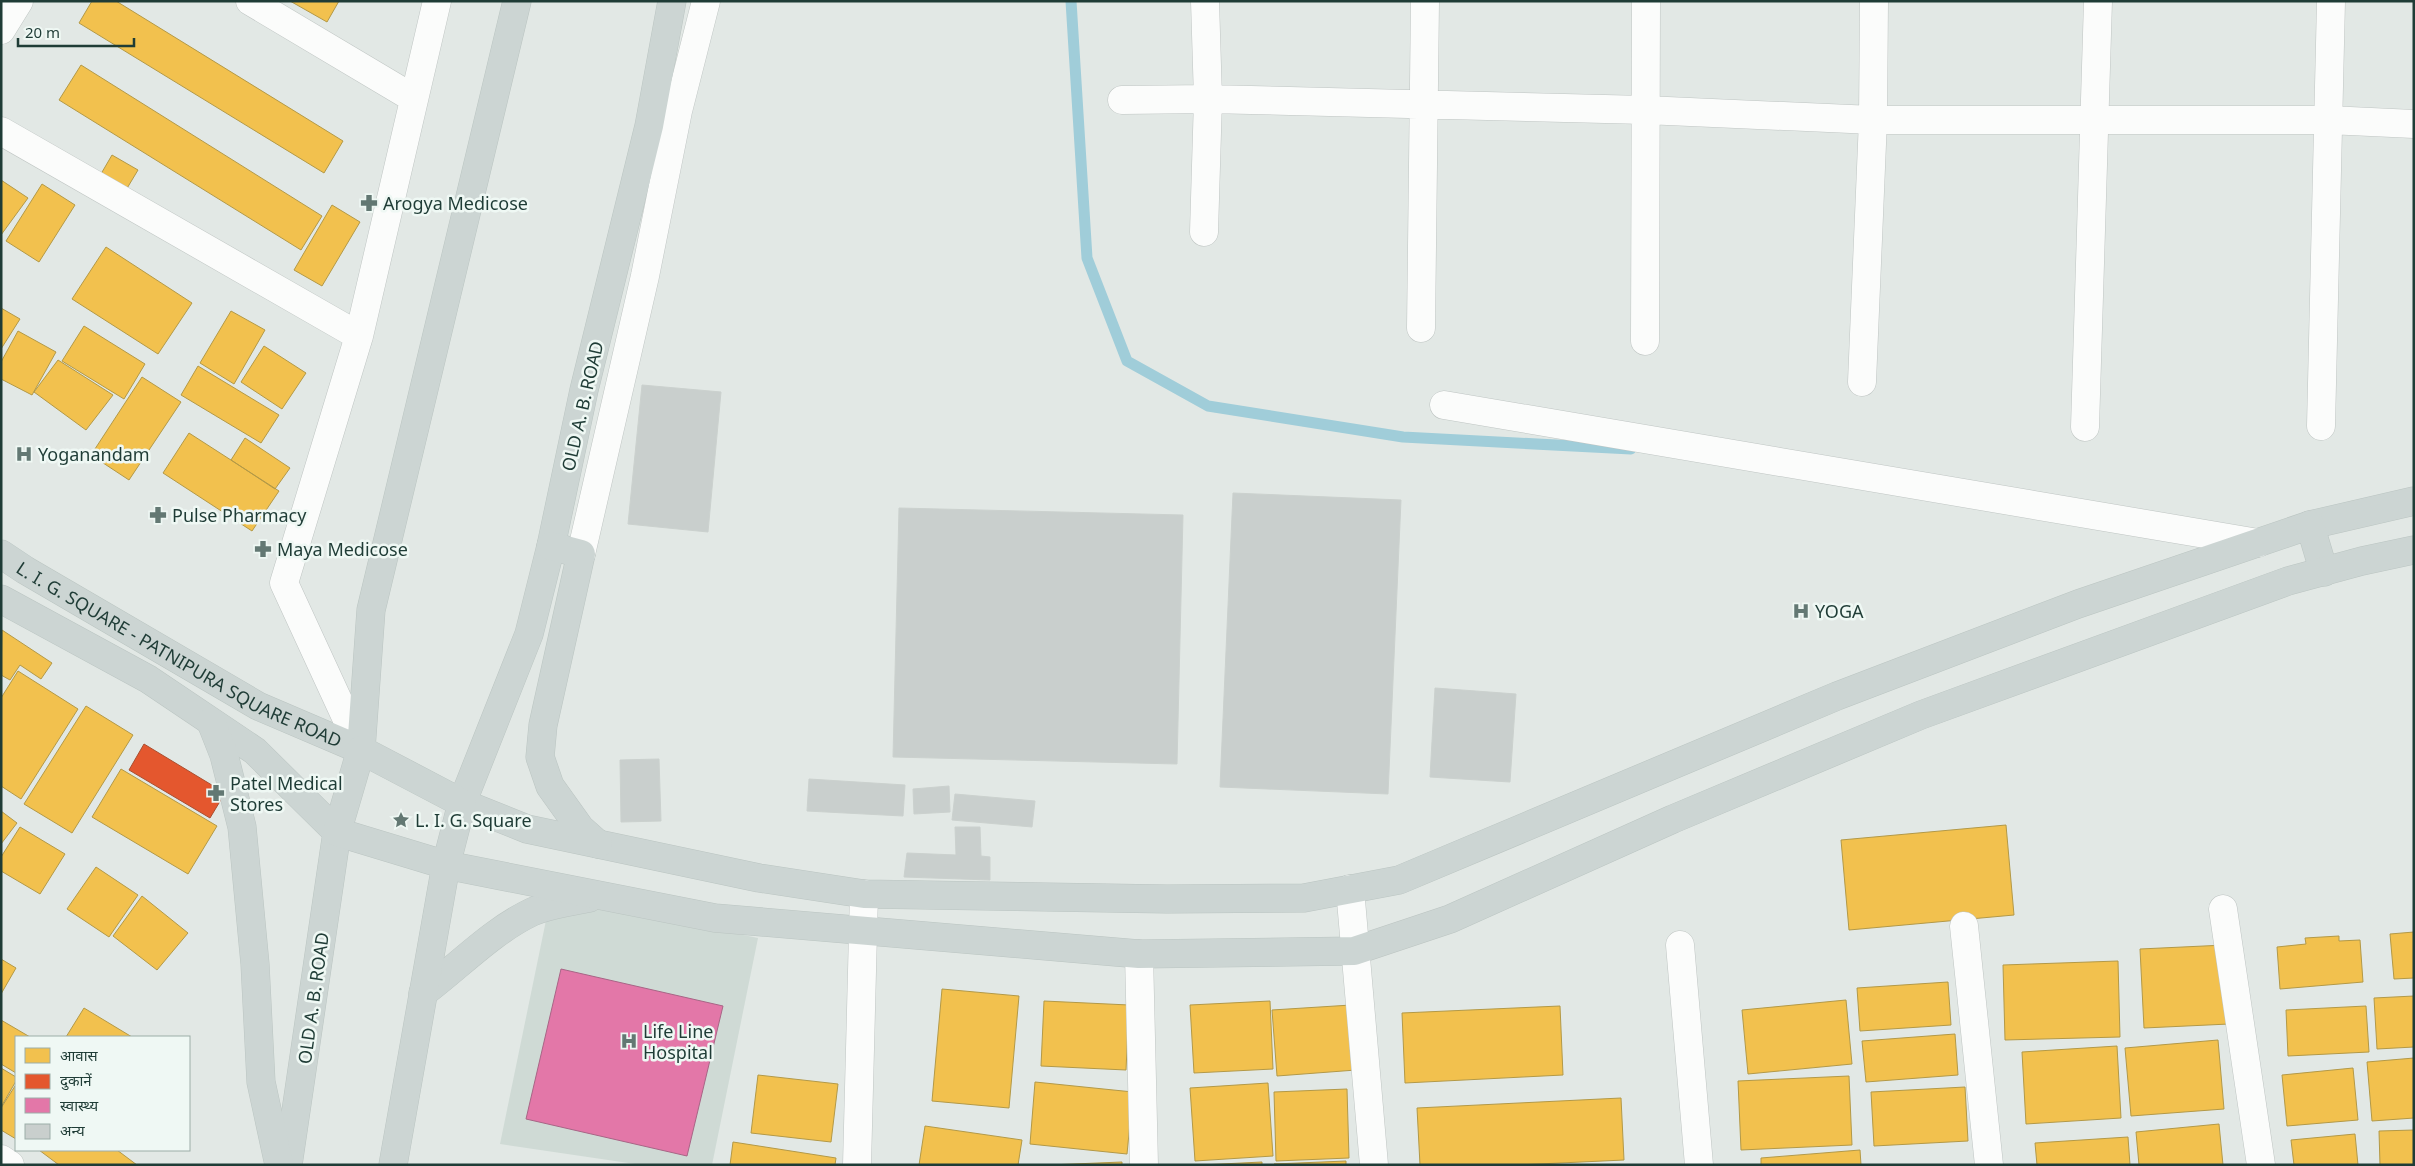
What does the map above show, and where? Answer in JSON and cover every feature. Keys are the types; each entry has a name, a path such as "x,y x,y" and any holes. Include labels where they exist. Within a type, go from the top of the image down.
{"main road":[{"path":"336,832 362,750 371,610 517,1"},
{"name":"OLD A. B. ROAD","path":"462,803 529,634 551,546 584,390 649,126 672,1"},
{"path":"362,750 462,803 527,829 759,878 864,894 1167,899 1304,898 1399,880 1837,696 2078,604 2310,525 2414,502"},
{"path":"2310,525 2324,572"},
{"path":"551,546 581,554 543,725 540,757 550,786 580,828 598,844"},
{"path":"3,605 148,679 255,751 336,832 446,865 715,918 1139,954 1354,951 1450,919 1673,819 1920,715 2288,581 2362,560 2414,550"},
{"name":"L. I. G. SQUARE - PATNIPURA SQUARE ROAD","path":"1,554 33,575 258,706 362,750"},
{"path":"211,722 224,755 242,827 254,954 261,1082 279,1165"},
{"path":"394,1165 446,865 462,803"},
{"name":"OLD A. B. ROAD","path":"288,1165 336,832"},
{"path":"424,993 490,939 532,912 600,895"}],"street":[{"path":"1,30 19,1"},
{"path":"250,1 413,98"},
{"path":"362,750 284,584 359,336 437,1"},
{"path":"581,554 645,276 678,111 706,1"},
{"path":"1204,232 1208,99 1206,1"},
{"path":"1421,328 1425,1"},
{"path":"1645,341 1646,1"},
{"path":"1862,382 1873,120 1874,1"},
{"path":"2085,426 2096,122 2098,1"},
{"path":"2321,426 2330,1"},
{"path":"1122,100 1208,99 1424,106 1645,110 1873,120 2096,122 2328,120 2414,124"},
{"path":"1,130 359,336"},
{"path":"1444,405 2258,542"},
{"path":"1350,889 1374,1165"},
{"path":"857,1165 864,894"},
{"path":"2223,909 2261,1165"},
{"path":"1964,926 1989,1165"},
{"path":"1680,945 1699,1165"},
{"path":"1139,954 1144,1165"},
{"path":"1,1159 10,1165"}],"shaded area":[{"name":"Life Line Hospital","path":"551,896 758,938 712,1165 642,1165 500,1144"}],"building: आवास":[{"path":"92,1 116,1 343,141 324,173 79,23"},
{"path":"290,1 339,1 327,22"},
{"path":"81,65 322,216 301,250 59,100"},
{"path":"112,155 138,170 123,195 98,179"},
{"path":"1,180 28,198 1,235"},
{"path":"42,184 75,205 39,262 6,241"},
{"path":"332,205 360,222 322,286 294,270"},
{"path":"106,247 192,303 158,354 72,299"},
{"path":"1,308 20,319 1,349"},
{"path":"231,311 265,330 234,384 200,363"},
{"path":"84,326 145,364 124,399 62,361"},
{"path":"18,331 56,352 32,395 1,379 1,362"},
{"path":"264,346 306,373 282,409 241,382"},
{"path":"58,360 113,395 86,430 34,392"},
{"path":"198,366 279,415 261,443 181,395"},
{"path":"142,377 181,402 129,480 91,455"},
{"path":"189,433 279,491 252,531 163,473"},
{"path":"245,438 290,468 275,489 231,460"},
{"path":"2,630 52,663 41,679 20,665 10,680 1,675"},
{"path":"18,671 78,709 21,799 1,786 1,698"},
{"path":"86,706 133,735 72,833 24,804"},
{"path":"121,769 217,826 188,874 92,817"},
{"path":"1,811 17,823 1,844"},
{"path":"2006,825 2014,915 1849,930 1841,840"},
{"path":"20,827 65,854 40,894 1,871 1,857"},
{"path":"96,867 138,895 109,937 67,909"},
{"path":"142,896 188,933 157,970 113,936"},
{"path":"2414,932 2414,978 2394,979 2390,934"},
{"path":"2339,936 2339,941 2360,940 2363,982 2280,989 2277,947 2306,944 2305,938"},
{"path":"2225,945 2229,1024 2144,1028 2140,949"},
{"path":"1,959 16,968 1,994"},
{"path":"2118,961 2120,1037 2005,1040 2003,965"},
{"path":"1948,982 1951,1025 1860,1031 1857,988"},
{"path":"942,989 1019,996 1009,1108 932,1101"},
{"path":"2414,996 2414,1047 2377,1049 2374,998"},
{"path":"1846,1000 1852,1064 1748,1074 1742,1010"},
{"path":"1044,1001 1129,1005 1126,1070 1041,1066"},
{"path":"1270,1001 1273,1069 1194,1073 1190,1005"},
{"path":"1351,1005 1356,1070 1277,1076 1272,1010"},
{"path":"1560,1006 1563,1075 1405,1083 1402,1013"},
{"path":"2366,1006 2369,1052 2288,1056 2286,1010"},
{"path":"84,1008 130,1036 67,1036"},
{"path":"1,1020 28,1036 15,1036 15,1072 1,1064"},
{"path":"1955,1034 1958,1075 1866,1082 1862,1041"},
{"path":"2218,1040 2224,1109 2131,1116 2125,1048"},
{"path":"2117,1046 2121,1118 2026,1124 2022,1052"},
{"path":"2414,1058 2414,1118 2372,1121 2367,1062"},
{"path":"1,1068 15,1076 15,1083 1,1107"},
{"path":"2353,1068 2358,1120 2287,1126 2282,1075"},
{"path":"758,1075 838,1084 831,1142 751,1133"},
{"path":"1849,1076 1852,1145 1741,1150 1738,1081"},
{"path":"1035,1082 1133,1092 1127,1154 1030,1144"},
{"path":"1268,1083 1273,1156 1195,1161 1190,1088"},
{"path":"15,1086 15,1138 1,1130 1,1108"},
{"path":"1965,1087 1968,1141 1874,1146 1871,1092"},
{"path":"1347,1089 1349,1158 1276,1161 1274,1092"},
{"path":"1621,1098 1624,1160 1517,1165 1420,1165 1417,1108"},
{"path":"2219,1124 2223,1165 2139,1165 2136,1132"},
{"path":"925,1126 1022,1140 1018,1165 919,1165"},
{"path":"2414,1130 2414,1165 2380,1165 2379,1131"},
{"path":"2355,1134 2358,1165 2294,1165 2291,1140"},
{"path":"2128,1137 2130,1165 2037,1165 2035,1143"},
{"path":"733,1142 836,1158 835,1165 730,1165"},
{"path":"1860,1150 1861,1165 1761,1165 1761,1158"},
{"path":"40,1151 118,1151 137,1165 59,1165"},
{"path":"1346,1161 1346,1165 1274,1164"},
{"path":"1122,1162 1122,1165 1049,1165"},
{"path":"1262,1162 1262,1165 1201,1165"}],"building: दुकानें":[{"path":"144,744 225,793 210,818 129,770"}],"building: स्वास्थ्य":[{"path":"561,969 723,1006 687,1156 526,1119"}],"building: अन्य":[{"path":"642,385 721,392 708,532 628,524"},
{"path":"1233,493 1401,500 1388,794 1220,787"},
{"path":"899,508 1183,515 1177,764 893,757"},
{"path":"1435,688 1516,694 1510,782 1430,777"},
{"path":"659,759 661,821 621,822 620,760"},
{"path":"809,779 905,785 903,816 807,811"},
{"path":"949,786 950,812 914,814 913,789"},
{"path":"955,794 1035,801 1032,827 952,820"},
{"path":"955,827 980,827 981,856 990,857 990,880 904,877 907,853 956,855"}],"waterway":[{"path":"1071,1 1087,258 1127,361 1208,406 1403,437 1631,449"}],"place":[{"name":"Arogya Medicose","path":"369,203"},
{"name":"Yoganandam","path":"24,454"},
{"name":"Pulse Pharmacy","path":"158,515"},
{"name":"Maya Medicose","path":"263,549"},
{"name":"YOGA","path":"1801,611"},
{"name":"Patel Medical Stores","path":"216,793"},
{"name":"L. I. G. Square","path":"401,820"},
{"name":"Life Line Hospital","path":"629,1041"}]}
